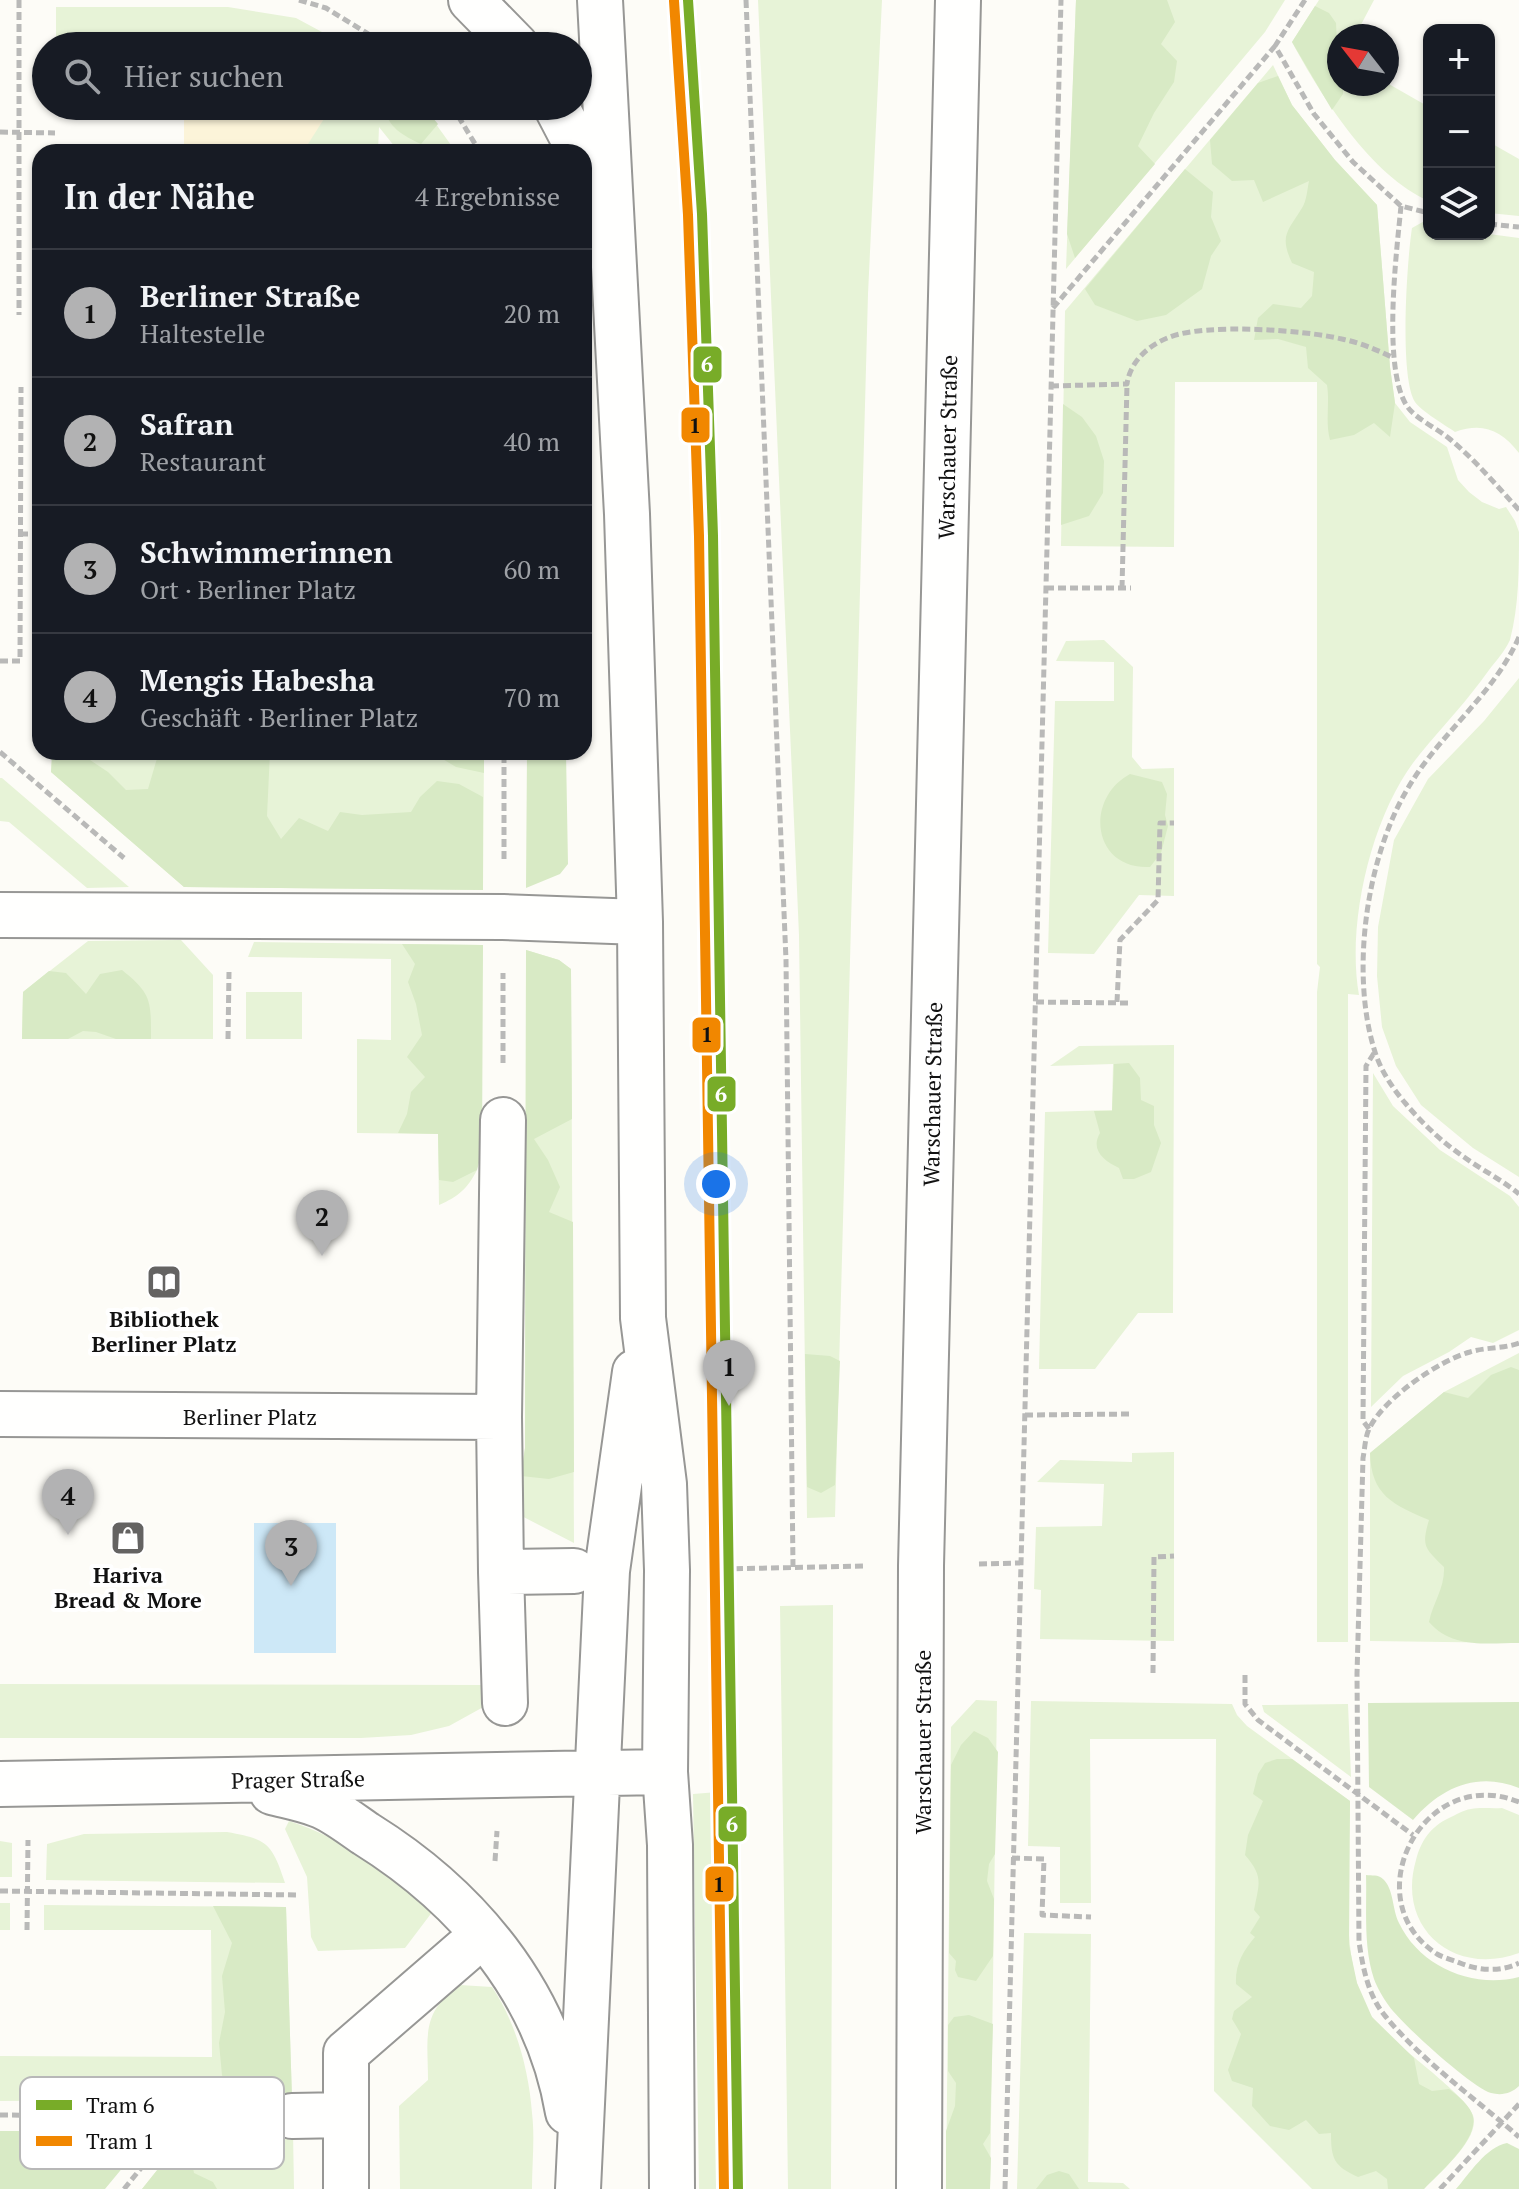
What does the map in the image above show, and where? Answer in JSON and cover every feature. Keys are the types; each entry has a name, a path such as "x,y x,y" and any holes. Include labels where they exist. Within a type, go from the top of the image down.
{"street":[{"path":"471,0 502,32"},
{"path":"600,0 627,514 640,922 643,1318 664,1499 667,1570 665,1772 670,1845 672,2189"},
{"name":"Warschauer Straße","path":"919,2189 921,1566 958,0"},
{"path":"563,120 576,144"},
{"path":"592,189 612,248"},
{"path":"0,915 488,917 640,922"},
{"path":"503,1120 499,1417 505,1703"},
{"path":"578,2183 607,1571 643,1318"},
{"name":"Berliner Platz","path":"0,1414 499,1417"},
{"path":"501,1572 574,1571"},
{"path":"596,1771 665,1772"},
{"name":"Prager Straße","path":"14,1783 231,1781 596,1771"},
{"path":"231,1781 321,1806 390,1849 443,1891 484,1932 527,1994 550,2046 566,2103 578,2183"},
{"path":"346,2189 346,2053 465,1950"},
{"path":"292,2116 346,2115"}],"path":[{"path":"19,0 19,315"},
{"path":"299,0 326,8 365,32"},
{"path":"746,0 786,960 793,1567"},
{"path":"1005,2189 1061,0"},
{"path":"1053,308 1275,46 1305,0"},
{"path":"1275,46 1314,114 1353,162 1401,206 1423,212"},
{"path":"461,120 475,144"},
{"path":"0,132 55,133"},
{"path":"1401,206 1395,286 1394,358 1397,384 1410,410 1450,439 1483,469 1519,510"},
{"path":"1495,225 1519,227"},
{"path":"1122,588 1127,384 1129,369 1142,354 1170,336 1203,331 1292,330 1373,347 1394,358"},
{"path":"1051,386 1127,384"},
{"path":"0,661 20,661 21,387"},
{"path":"20,534 32,534"},
{"path":"1046,588 1131,588"},
{"path":"1519,637 1509,660 1426,761 1408,788 1384,840 1371,894 1364,963 1365,1005 1375,1052 1384,1074 1427,1125 1461,1156 1519,1194"},
{"path":"0,752 125,858"},
{"path":"1117,1002 1120,940 1158,900 1160,823 1174,823"},
{"path":"1036,1002 1131,1003"},
{"path":"1369,1429 1363,1421 1366,1066 1375,1052"},
{"path":"1519,1343 1470,1352 1408,1384 1385,1406 1369,1429 1363,1458 1357,1674 1359,1942 1364,1974 1384,2015 1519,2137"},
{"path":"1025,1415 1133,1414"},
{"path":"1153,1673 1154,1557 1174,1556"},
{"path":"716,1569 1020,1563"},
{"path":"1245,1675 1245,1704 1258,1720 1413,1835"},
{"path":"14,1783 28,1890 27,1930"},
{"path":"1519,1802 1490,1795 1460,1799 1434,1813 1413,1835 1402,1862 1400,1892 1411,1925 1423,1942 1437,1954 1470,1967 1505,1970 1519,1963"},
{"path":"1012,1858 1044,1859 1042,1915 1091,1917"},
{"path":"0,1891 298,1895"},
{"path":"1440,2189 1519,2104"},
{"path":"0,2115 20,2115"},
{"path":"284,2116 292,2116"},
{"path":"124,2189 140,2169"}],"green space":[{"path":"758,0 882,0 868,294 835,1517 807,1518 799,935"},
{"path":"1076,0 1285,0 1265,32 1066,269"},
{"path":"1076,0 1167,0 1175,22 1161,44 1177,61 1174,82 1138,146 1155,164 1075,258 1067,234"},
{"path":"1319,0 1374,0 1361,24 1327,24 1327,96 1399,96 1399,90 1423,104 1423,198 1387,173 1368,154 1317,86 1292,42"},
{"path":"1315,6 1329,13 1336,23 1327,24 1327,96 1342,96 1332,110 1292,42"},
{"path":"56,7 228,7 296,18 322,32 56,32"},
{"path":"1273,65 1292,105 1335,160 1377,205 1395,403 1410,422 1447,447 1458,480 1469,492 1499,509 1506,507 1519,532 1517,601 1510,640 1473,692 1403,778 1376,836 1360,902 1356,935 1359,995 1348,994 1348,1642 1317,1642 1317,992 1320,967 1317,964 1317,382 1175,382 1174,547 1061,546 1065,311"},
{"path":"1278,76 1292,105 1335,160 1377,205 1395,403 1390,437 1374,423 1354,435 1330,440 1327,385 1308,368 1306,347 1278,339 1254,340 1258,318 1273,304 1301,308 1312,296 1314,272 1292,263 1286,246 1289,228 1304,205 1309,181 1263,202 1254,180 1232,181 1212,164 1210,140 1258,83"},
{"path":"184,120 433,120 450,144 393,144 379,127 378,144 184,144"},
{"path":"389,120 435,120 438,124 421,144"},
{"path":"1495,145 1519,159 1519,216 1495,214"},
{"path":"1185,169 1213,192 1211,217 1221,241 1211,256 1202,289 1166,315 1137,321 1095,305 1085,289"},
{"path":"1423,222 1423,240 1495,240 1495,235 1519,238 1519,453 1491,430 1474,428 1455,432 1415,402 1410,388 1406,344 1412,228"},
{"path":"1063,404 1082,417 1096,436 1104,461 1103,493 1089,516 1061,525"},
{"path":"1104,640 1133,667 1132,757 1142,769 1174,768 1174,896 1139,895 1094,954 1048,953 1055,701 1114,701 1114,662 1056,661 1066,641"},
{"path":"1519,678 1519,1177 1473,1148 1421,1105 1396,1066 1382,1027 1377,976 1378,927 1394,840 1428,779 1484,721"},
{"path":"52,760 484,760 483,890 184,887 51,772"},
{"path":"52,760 90,760 126,790 148,789 157,760 270,760 267,816 281,839 299,818 328,831 340,812 362,815 411,812 420,797 437,781 459,784 483,797 483,890 184,887 51,772"},
{"path":"444,760 484,760 484,773 456,767"},
{"path":"527,760 566,760 568,864 560,874 526,888"},
{"path":"1130,774 1162,782 1167,794 1165,815 1168,826 1161,853 1150,867 1131,865 1116,857 1106,845 1101,831 1101,815 1106,800 1115,785"},
{"path":"0,778 129,887 87,888 9,822 0,821"},
{"path":"181,940 213,975 213,1039 22,1039 23,992 88,941"},
{"path":"254,942 483,945 477,1170 457,1195 439,1205 438,1134 357,1133 357,1039 391,1040 391,959 248,957"},
{"path":"402,944 483,945 482,1152 477,1170 453,1182 439,1180 438,1134 398,1133 407,1114 411,1092 425,1077 407,1057 422,1035 408,982 415,964"},
{"path":"526,950 559,960 571,969 574,1543 508,1509 521,1476 525,1448"},
{"path":"526,950 559,960 571,969 572,1119 534,1139 560,1187 549,1212 573,1222 574,1472 549,1479 521,1476 525,1448"},
{"path":"122,970 148,999 151,1039 116,1039 83,1031 68,1039 22,1039 23,992 49,971 66,973 86,994 100,974"},
{"path":"246,992 302,992 302,1039 246,1039"},
{"path":"1174,1045 1173,1313 1138,1313 1095,1369 1039,1369 1045,1112 1112,1110 1113,1064 1050,1066 1079,1046"},
{"path":"1129,1063 1140,1078 1141,1100 1154,1106 1154,1125 1161,1143 1151,1172 1134,1179 1123,1179 1119,1168 1108,1162 1098,1150 1100,1133 1094,1111 1112,1111 1114,1064"},
{"path":"1373,1073 1393,1106 1440,1150 1510,1196 1519,1207 1519,1330 1493,1343 1471,1337 1403,1376 1371,1407"},
{"path":"1519,1353 1519,1643 1370,1641 1370,1453 1444,1392"},
{"path":"805,1354 830,1356 840,1361 835,1485 821,1493 807,1487"},
{"path":"1511,1367 1519,1370 1519,1643 1459,1641 1438,1631 1429,1622 1443,1582 1444,1567 1426,1546 1429,1520 1386,1497 1375,1479 1370,1453 1444,1392 1468,1398 1491,1375"},
{"path":"1174,1452 1174,1641 1040,1639 1041,1590 1034,1589 1036,1527 1102,1526 1104,1484 1037,1482 1060,1460 1132,1462 1132,1453"},
{"path":"833,1605 831,2189 788,2189 780,1606"},
{"path":"0,1684 487,1685 487,1705 449,1726 411,1735 361,1738 0,1738"},
{"path":"976,1700 997,1701 990,2189 946,2189 951,1727"},
{"path":"1031,1701 1232,1704 1247,1726 1350,1801 1348,1912 1354,1970 1361,1996 1381,2028 1451,2089 1473,2115 1474,2124 1465,2145 1424,2189 1312,2189 1214,2091 1216,1739 1090,1739 1091,1903 1060,1903 1060,1847 1028,1846"},
{"path":"1519,1702 1519,1788 1489,1781 1461,1785 1436,1799 1413,1820 1369,1787 1368,1703"},
{"path":"1348,1704 1351,1777 1264,1712 1262,1705"},
{"path":"974,1731 988,1738 998,1752 995,1854 989,1864 987,1881 994,1899 993,1956 976,1981 958,1977 956,1961 949,1953 951,1765 961,1745"},
{"path":"1292,1759 1350,1801 1349,1945 1357,1983 1372,2017 1414,2058 1419,2084 1432,2091 1449,2089 1472,2113 1473,2126 1464,2146 1424,2189 1388,2189 1387,2179 1376,2171 1358,2177 1350,2173 1336,2161 1331,2133 1319,2134 1306,2120 1289,2130 1270,2126 1252,2106 1253,2088 1232,2081 1228,2070 1241,2034 1232,2019 1234,2011 1252,1997 1236,1984 1238,1964 1255,1937 1250,1933 1260,1917 1254,1910 1258,1875 1245,1855 1248,1835 1263,1801 1253,1794 1258,1774 1265,1763"},
{"path":"718,1792 723,2189 699,2189 693,1794"},
{"path":"1502,1808 1519,1815 1519,1953 1495,1959 1473,1958 1453,1952 1436,1941 1423,1926 1415,1907 1412,1885 1416,1860 1427,1835 1442,1822 1468,1810"},
{"path":"289,1821 347,1847 433,1911 405,1948 318,1951 311,1937 307,1877 285,1829"},
{"path":"227,1832 251,1837 266,1845 276,1859 285,1883 46,1880 47,1844 84,1834"},
{"path":"0,1841 12,1843 12,1877 0,1877"},
{"path":"1366,1875 1379,1876 1387,1883 1399,1923 1420,1952 1434,1963 1466,1977 1484,1980 1519,1977 1519,2086 1499,2094 1481,2088 1437,2054 1387,2003 1374,1979 1368,1954"},
{"path":"0,1903 10,1903 10,1930 0,1930"},
{"path":"44,1905 286,1907 292,2099 284,2099 284,2077 20,2077 20,2101 0,2101 0,2056 212,2057 211,1930 44,1930"},
{"path":"213,1906 286,1907 292,2099 284,2099 284,2077 222,2075 219,2043 225,2012 222,1976 232,1943"},
{"path":"1024,1933 1091,1934 1088,2182 1123,2183 1130,2189 1017,2189"},
{"path":"460,1985 492,1987 514,2031 530,2097 532,2189 400,2189 399,2106 428,2080 428,2038 432,2016 447,1995"},
{"path":"969,2015 993,2024 990,2133 983,2144 991,2158 990,2189 946,2189 946,2131 955,2106 956,2083 948,2071 948,2025 954,2017"},
{"path":"0,2131 20,2131 20,2169 122,2169 105,2189 0,2189"},
{"path":"284,2132 293,2132 294,2189 142,2189 158,2169 284,2169"},
{"path":"1507,2143 1519,2149 1519,2189 1456,2189 1485,2155"},
{"path":"158,2169 193,2169 194,2173 213,2182 217,2189 142,2189"},
{"path":"1059,2171 1069,2174 1079,2189 1036,2189 1047,2175"}],"sand":[{"path":"184,120 323,120 308,144 184,144"}],"water":[{"path":"254,1523 336,1523 336,1653 254,1653"}],"tram line":[{"name":"6","path":"688,0 702,214 713,536 738,2189"},
{"name":"1","path":"674,1 688,215 699,536 724,2189"}],"place":[{"name":"Safran","path":"322,1256"},
{"name":"Bibliothek Berliner Platz","path":"164,1282"},
{"name":"Berliner Straße","path":"729,1406"},
{"name":"Mengis Habesha","path":"68,1535"},
{"name":"Hariva Bread & More","path":"128,1538"},
{"name":"Schwimmerinnen","path":"291,1586"}]}
